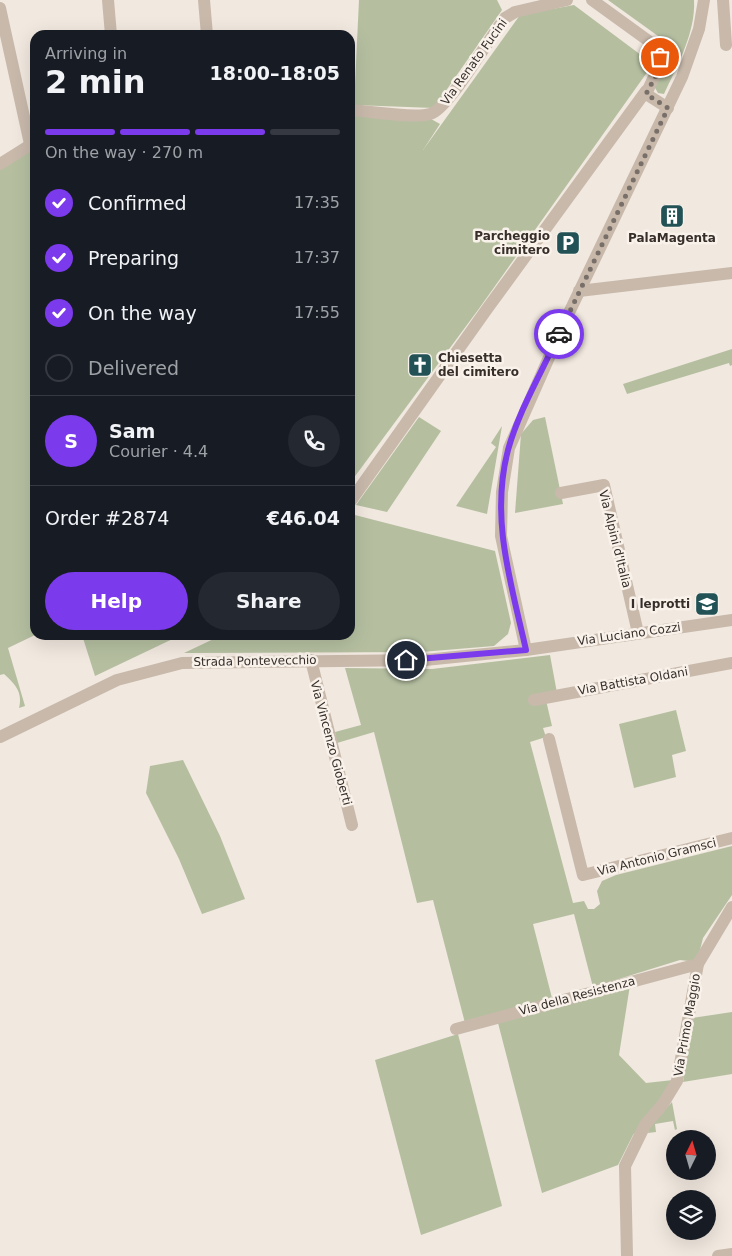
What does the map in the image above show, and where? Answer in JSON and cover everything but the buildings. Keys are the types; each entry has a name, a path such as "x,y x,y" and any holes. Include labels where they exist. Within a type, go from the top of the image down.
{"street":[{"path":"108,0 111,30"},
{"path":"204,0 207,30"},
{"name":"Via Renato Fucini","path":"355,110 421,115 433,113 446,102 505,18 515,12 568,0"},
{"path":"355,495 487,308 646,91 660,64 657,47 592,0"},
{"path":"723,0 726,44"},
{"path":"526,650 503,551 500,510 505,465 518,424 685,69 699,29 703,5"},
{"path":"0,8 30,131"},
{"path":"646,91 650,98 668,108"},
{"path":"0,164 30,145"},
{"path":"579,291 732,273"},
{"name":"Via Alpini d'Italia","path":"561,493 604,485 638,633"},
{"name":"Via Luciano Cozzi","path":"526,650 732,620"},
{"name":"Strada Pontevecchio","path":"0,736 117,680 157,668 209,661 425,660 526,650"},
{"name":"Via Vincenzo Gioberti","path":"311,660 352,825"},
{"name":"Via Battista Oldani","path":"534,700 732,663"},
{"name":"Via Antonio Gramsci","path":"548,739 583,875 732,838"},
{"name":"Via Primo Maggio","path":"627,1256 625,1166 645,1125 663,1104 677,1082 698,964 732,907"},
{"name":"Via della Resistenza","path":"456,1029 698,964"},
{"path":"718,1256 732,1254"}],"green space":[{"path":"359,0 497,0 502,10 434,108 355,105"},
{"path":"608,0 694,0 694,12 689,36 664,94 658,93 654,86 664,68 665,41"},
{"path":"574,5 653,64 478,310 355,476 355,113 431,119 440,124 423,150 520,15"},
{"path":"30,150 30,637 8,648 25,706 19,708 20,697 17,689 4,674 0,675 0,169"},
{"path":"732,349 732,365 730,366 729,363 627,394 623,384"},
{"path":"419,417 441,431 387,512 356,505"},
{"path":"545,417 563,504 515,513 521,434 533,420"},
{"path":"502,426 487,514 456,506 496,447 491,443"},
{"path":"355,515 495,551 511,623 508,634 494,646 421,652 184,653 211,640 355,640"},
{"path":"84,640 171,640 95,676"},
{"path":"550,655 557,693 545,696 552,726 543,728 546,737 530,742 573,903 584,901 588,909 594,909 600,904 597,891 602,881 616,875 732,846 732,895 703,938 697,962 680,960 593,987 574,914 533,924 552,998 465,1023 433,900 417,903 374,732 337,743 335,732 361,725 345,668 432,669"},
{"path":"676,710 686,751 672,755 676,777 634,788 619,724"},
{"path":"183,760 220,836 245,899 202,914 179,859 146,793 150,766"},
{"path":"630,985 619,1055 646,1083 673,1080 660,1103 633,1135 618,1165 542,1193 498,1023"},
{"path":"732,1012 732,1074 683,1082 692,1018"},
{"path":"458,1034 502,1206 421,1235 375,1060"},
{"path":"672,1102 677,1129 675,1130 673,1121 655,1124 656,1132 648,1133 649,1127"}],"way so far":[{"path":"559,334 668,108 646,94 648,87 659,70 660,57"}],"place":[{"name":"PalaMagenta","path":"672,216"},
{"name":"Parcheggio cimitero","path":"568,243"},
{"name":"Chiesetta del cimitero","path":"420,365"},
{"name":"I leprotti","path":"707,604"}],"route":[{"path":"406,660 425,660 526,650 503,551 500,510 505,465 509,448 559,334"}]}
